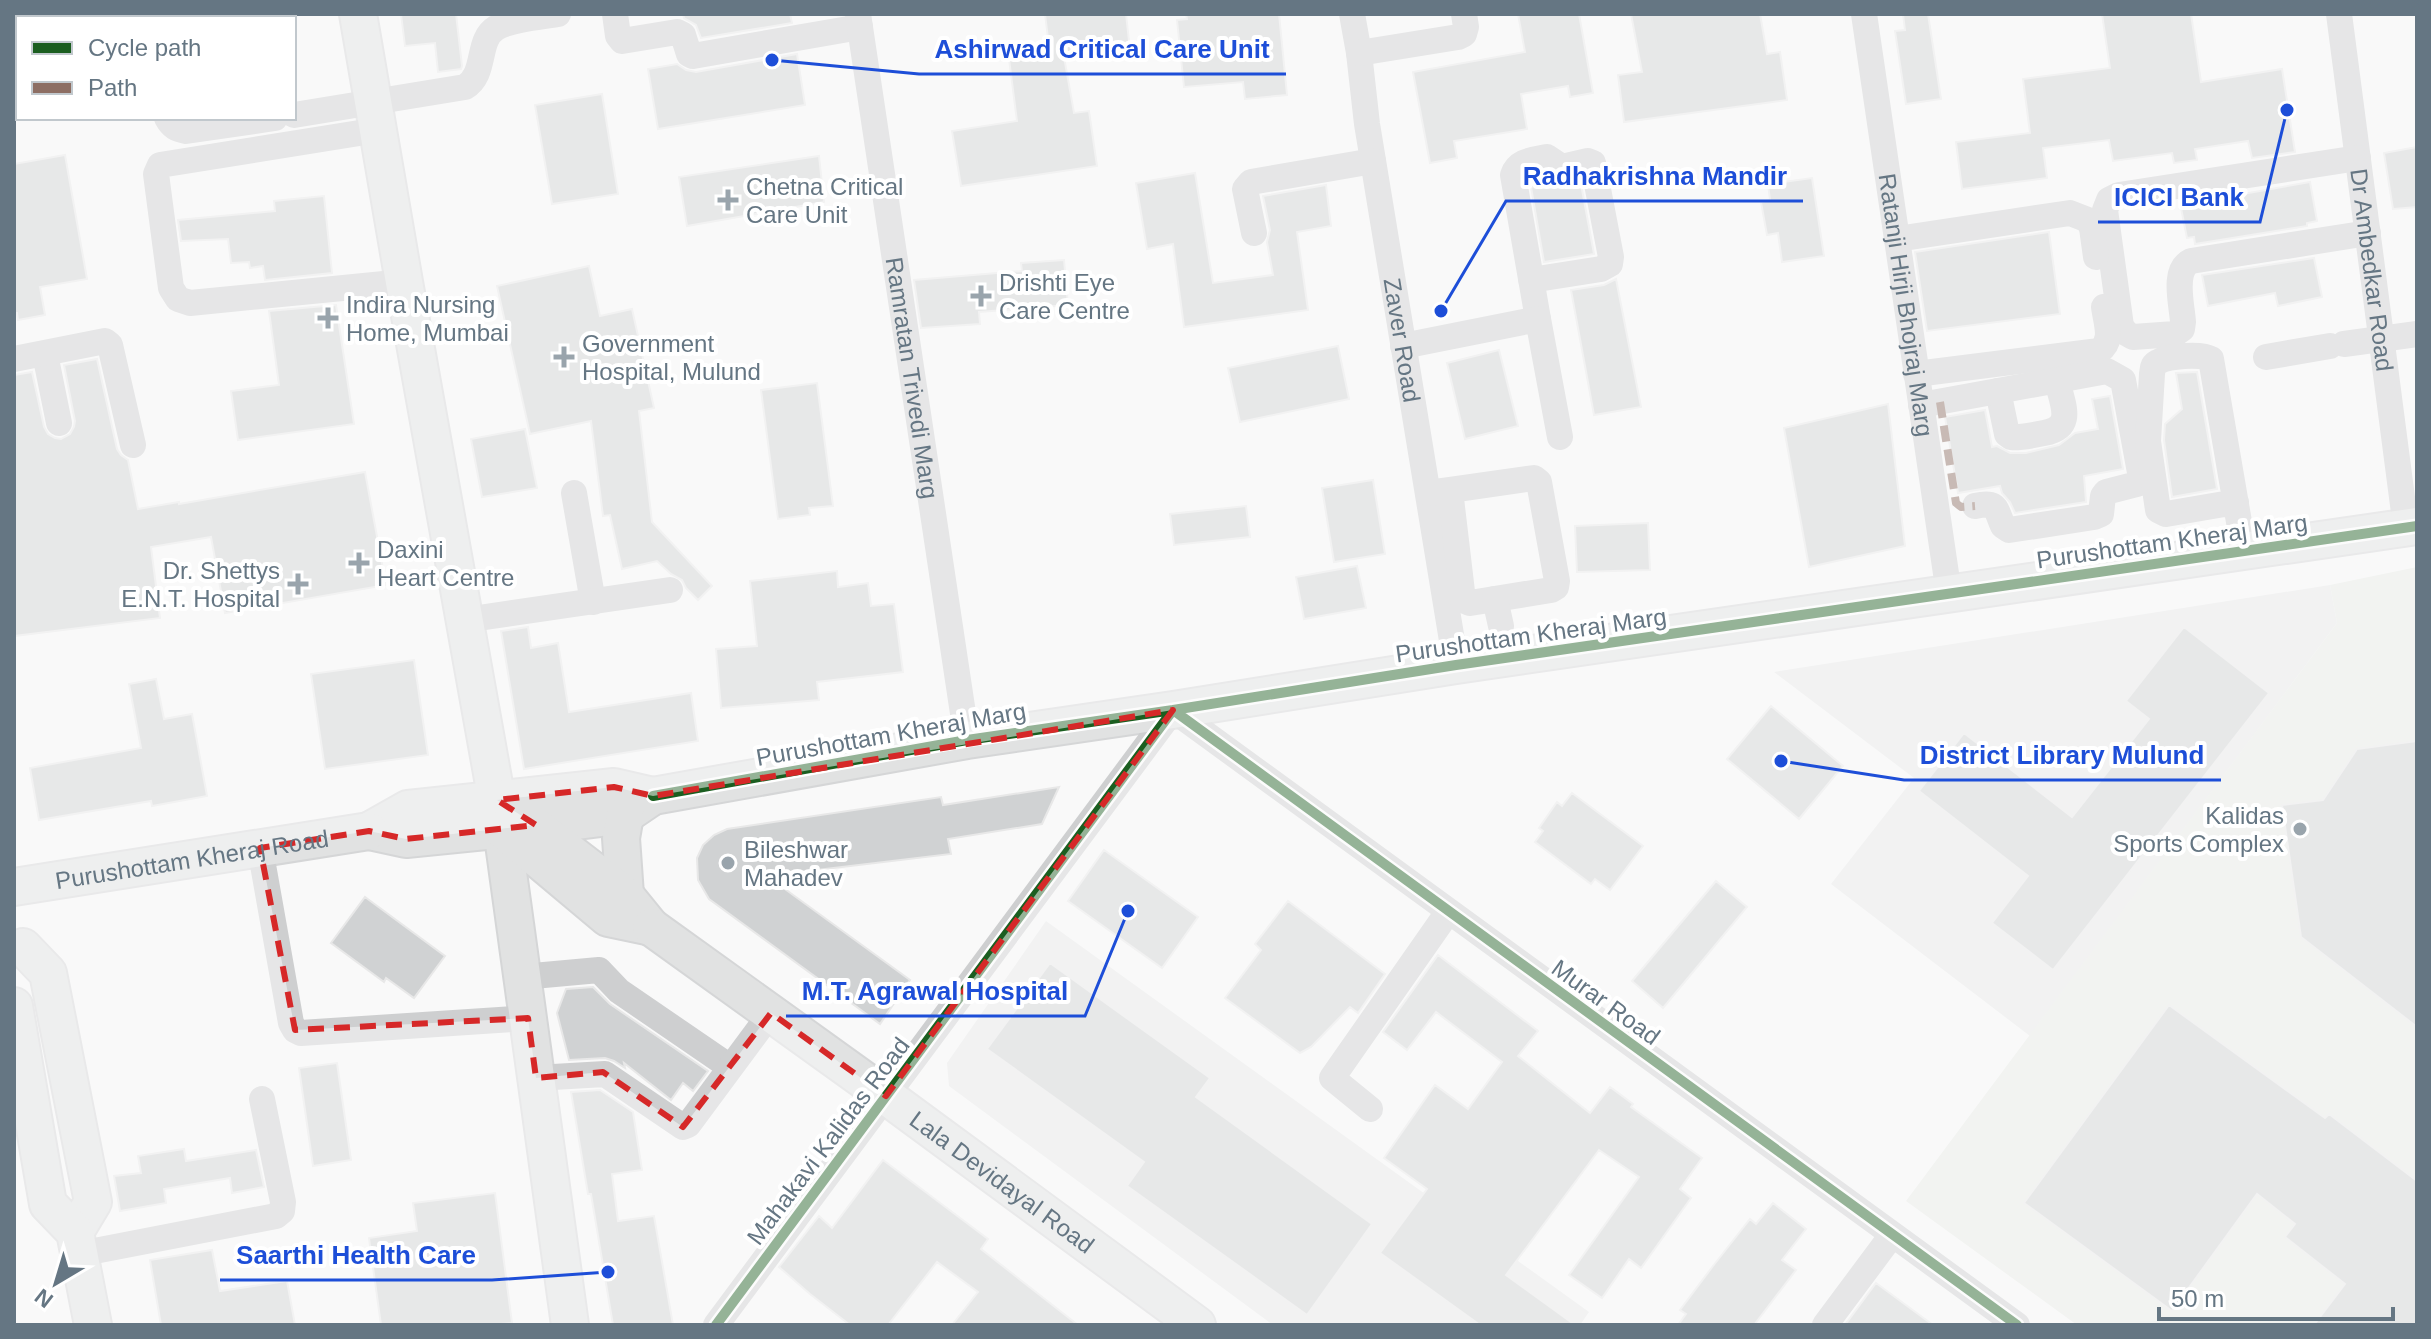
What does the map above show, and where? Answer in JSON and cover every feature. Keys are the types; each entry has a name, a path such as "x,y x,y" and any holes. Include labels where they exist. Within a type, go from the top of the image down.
{"street":[{"path":"358,14 465,620 512,818 522,977 570,1325"},
{"path":"404,282 190,303 178,299 171,288 156,174 160,165 376,117 465,87 477,76 492,29 558,14"},
{"path":"615,14 618,36 622,41 677,32 683,35 689,54 693,56 859,20"},
{"name":"Zaver Road","path":"1352,14 1403,346 1439,492 1448,555 1456,665"},
{"path":"1359,53 1458,37 1464,34 1466,27 1464,14"},
{"name":"Ratanji Hirji Bhojraj Marg","path":"1864,14 1949,594"},
{"name":"Dr Ambedkar Road","path":"2339,14 2381,337 2411,527"},
{"name":"Ramratan Trivedi Marg","path":"859,20 967,740"},
{"path":"296,115 376,117"},
{"path":"168,120 177,130 186,131 261,120"},
{"path":"1531,280 1601,269 1610,264 1593,163 1588,161 1562,167 1547,157 1521,163 1513,175 1531,280 1560,437"},
{"path":"2358,158 2119,195 2109,200 2105,210 2121,326 2133,337 2175,334 2182,329 2180,272 2191,261 2368,233"},
{"path":"1254,233 1245,189 1251,182 1373,161"},
{"path":"1897,239 2070,213 2079,215 2088,220 2092,228 2109,339 2099,351 1916,374"},
{"path":"1403,346 1538,319"},
{"path":"2266,357 2381,337 2417,334"},
{"path":"14,359 105,341 110,345 133,445"},
{"path":"45,354 59,423"},
{"path":"2236,502 2166,514 2158,510 2148,441 2153,366 2159,361 2196,355 2211,359 2236,502 2251,550"},
{"path":"1921,405 2107,371 2123,380 2141,478 2137,484 2106,492 2101,514 2094,517 2009,530 2003,526 1993,506 1975,506"},
{"path":"1998,391 2007,434 2011,437 2055,431 2062,426 2065,418 2057,380"},
{"path":"2231,420 2251,550"},
{"path":"1439,492 1534,478 1539,482 1556,587 1470,603 1463,600 1448,555"},
{"path":"574,493 593,602"},
{"name":"Purushottam Kheraj Marg","path":"512,818 639,805 967,740 1456,665 2411,527"},
{"path":"465,620 670,590"},
{"path":"1495,599 1501,626"},
{"name":"Murar Road","path":"1173,710 2017,1325"},
{"name":"Mahakavi Kalidas Road","path":"716,1325 1173,710"},
{"path":"512,818 614,787 639,805 621,838 625,895"},
{"name":"Purushottam Kheraj Road","path":"15,884 369,831 408,809 512,818"},
{"path":"512,818 625,895 651,927"},
{"path":"512,818 608,918 651,927"},
{"path":"260,848 291,1023 295,1030 301,1033 528,1018"},
{"path":"15,884 19,958 48,973 93,1202 77,1243"},
{"path":"1370,1109 1332,1078 1448,912"},
{"name":"Lala Devidayal Road","path":"651,927 1197,1325"},
{"path":"522,977 599,970 619,991 730,1067"},
{"path":"14,1006 48,1204 77,1243 93,1325"},
{"path":"536,1078 605,1074 683,1127 688,1125 771,1013"},
{"path":"77,1243 276,1216 282,1211 283,1202 262,1099"},
{"path":"1825,1325 1892,1235"}],"highlighted area":[{"path":"1173,710 886,1096 771,1013 683,1127 603,1072 536,1078 528,1018 295,1030 260,848 369,831 406,839 536,825 497,800 614,787 653,796"}],"shaded area":[{"name":"Kalidas Sports Complex","path":"2417,567 2417,1325 2077,1325 1906,1201 2337,623 2330,585"},
{"path":"2330,585 2337,623 2030,1036 1831,884 1914,778 1774,672"},
{"path":"1046,921 1589,1312 1580,1325 1273,1325 949,1086 947,1063"}],"building":[{"path":"401,14 456,14 461,69 438,72 435,43 405,46"},
{"path":"683,14 790,14 792,23 701,38 696,25 684,18"},
{"path":"1045,14 1126,14 1130,50 1064,57 1074,113 1089,111 1097,166 961,186 952,131 1017,121 1008,51 1049,46"},
{"path":"1186,14 1279,14 1287,95 1245,99 1243,82 1184,87 1177,20 1187,19"},
{"path":"1518,14 1579,14 1593,93 1570,97 1568,86 1521,94 1527,129 1454,141 1457,158 1430,163 1413,72 1525,52"},
{"path":"1631,14 1760,14 1767,54 1780,52 1787,100 1624,122 1618,75 1642,72"},
{"path":"1903,14 1928,14 1941,99 1906,104 1895,31 1905,30"},
{"path":"2102,14 2191,14 2201,82 2282,69 2295,152 2252,158 2248,141 2195,149 2197,160 2174,163 2172,153 2113,161 2109,140 2043,148 2047,178 1962,189 1956,142 2030,133 2023,79 2110,68"},
{"path":"797,54 805,105 658,129 648,69 677,64 696,72"},
{"path":"602,94 618,194 552,204 535,105"},
{"path":"2417,147 2417,207 2393,209 2384,153"},
{"path":"65,155 87,279 40,287 45,315 18,320 17,313 14,313 14,164"},
{"path":"819,156 824,202 687,226 679,177"},
{"path":"1195,173 1213,283 1273,275 1267,242 1270,230 1263,196 1326,185 1331,226 1297,232 1308,310 1184,327 1173,244 1147,249 1136,183"},
{"path":"1812,178 1824,256 1782,262 1778,233 1767,235 1761,202 1770,200 1768,184"},
{"path":"1580,179 1594,254 1544,262 1531,187"},
{"path":"2310,182 2317,221 2307,223 2307,226 2195,244 2194,237 2187,238 2181,208 2227,202 2226,197"},
{"path":"324,196 332,273 265,280 263,266 250,268 249,262 231,263 228,239 181,241 178,220 275,211 274,201"},
{"path":"2049,232 2060,314 1927,331 1915,252"},
{"path":"2314,258 2322,297 2278,306 2275,293 2208,306 2202,275"},
{"path":"1064,260 1068,305 979,312 980,324 921,328 914,280 1022,271 1021,263"},
{"path":"589,266 600,316 632,309 654,408 639,411 652,522 712,586 698,600 682,580 657,561 622,569 610,515 603,516 591,421 530,434 497,286"},
{"path":"1616,279 1641,407 1594,415 1571,290 1604,285"},
{"path":"336,305 354,424 238,440 231,391 279,385 269,311"},
{"path":"1338,346 1349,399 1240,422 1228,368"},
{"path":"1499,350 1518,426 1465,439 1447,363"},
{"path":"97,359 117,449 128,460 138,509 365,472 386,585 225,613 211,537 151,547 160,618 14,636 14,375 32,372 44,427 48,434 61,439 70,434 75,421 64,365"},
{"path":"2197,372 2217,489 2172,497 2164,440 2165,424 2182,409 2176,373"},
{"path":"817,383 833,506 809,508 810,515 778,519 761,390"},
{"path":"2110,396 2123,469 2084,476 2086,502 2015,513 2000,486 1958,493 1945,417 1985,410 1992,447 1997,446 2010,453 2026,453 2059,445 2075,433 2098,429 2092,399"},
{"path":"1888,404 1905,546 1809,567 1784,428"},
{"path":"525,429 537,488 482,497 471,439"},
{"path":"1373,480 1385,554 1334,562 1322,488"},
{"path":"1246,506 1250,537 1174,545 1170,514"},
{"path":"1648,523 1650,570 1577,572 1575,526"},
{"path":"1357,566 1366,608 1304,619 1296,577"},
{"path":"837,571 838,587 868,583 871,606 894,604 903,672 817,682 819,700 721,708 716,649 757,646 750,581"},
{"path":"528,627 531,648 558,643 569,712 691,693 698,741 524,769 501,631"},
{"path":"2184,627 2269,693 2053,970 1992,923 2028,876 1919,791 1964,733 2072,817 2149,719 2126,701"},
{"path":"414,660 428,755 325,769 311,674"},
{"path":"156,679 164,719 192,714 207,796 152,806 151,801 39,820 30,768 141,748 129,684"},
{"path":"1771,706 1843,766 1799,819 1727,759"},
{"path":"2417,741 2417,1027 2301,937 2282,805 2323,800 2357,749"},
{"path":"1059,787 1042,824 948,839 951,854 767,876 910,980 880,1024 709,899 698,880 697,858 703,845 727,829 941,797 943,805"},
{"path":"1572,793 1643,846 1610,890 1595,879 1591,884 1535,842 1543,831 1539,828 1557,802 1562,806"},
{"path":"1104,850 1198,917 1162,968 1068,901"},
{"path":"1716,881 1747,907 1663,1008 1632,981"},
{"path":"365,897 445,956 414,998 386,978 384,982 331,943"},
{"path":"1288,901 1385,974 1358,1013 1350,1007 1311,1047 1300,1053 1225,998 1261,950 1255,944"},
{"path":"1438,955 1538,1031 1518,1056 1590,1113 1610,1087 1633,1104 1631,1107 1702,1158 1680,1189 1691,1198 1641,1268 1629,1259 1602,1298 1569,1275 1639,1177 1599,1150 1506,1275 1575,1325 1480,1325 1380,1253 1427,1189 1384,1158 1435,1085 1468,1109 1502,1062 1436,1012 1407,1050 1383,1032"},
{"path":"1050,963 1210,1078 1196,1097 1372,1224 1307,1315 1127,1186 1144,1162 987,1049"},
{"path":"593,987 610,1004 708,1071 693,1091 683,1083 671,1100 624,1063 625,1068 605,1058 569,1060 557,1013 566,989"},
{"path":"2169,1005 2325,1118 2329,1114 2417,1181 2417,1325 2314,1325 2345,1284 2285,1237 2295,1224 2257,1194 2172,1311 2024,1203"},
{"path":"337,1063 351,1160 313,1166 299,1068"},
{"path":"600,1090 633,1112 642,1170 612,1174 618,1221 654,1216 673,1325 613,1325 571,1092"},
{"path":"184,1149 186,1161 256,1150 264,1187 232,1193 230,1178 164,1189 166,1203 120,1211 114,1176 141,1173 138,1156"},
{"path":"883,1160 988,1239 981,1249 1078,1325 952,1325 978,1292 937,1262 888,1325 850,1325 810,1294 779,1267 819,1216 832,1228"},
{"path":"495,1193 512,1323 381,1325 369,1238 417,1231 413,1203"},
{"path":"1773,1203 1806,1229 1782,1260 1796,1270 1754,1325 1678,1325 1686,1314 1680,1310 1713,1266 1750,1219 1756,1224"},
{"path":"212,1250 220,1291 287,1281 295,1325 161,1325 150,1260"},
{"path":"1876,1283 1933,1325 1845,1325"}],"marked path":[{"path":"1940,402 1956,503 1961,507 1975,506"}],"cycle path":[{"path":"653,796 967,740 1456,665 2417,526"},
{"path":"716,1325 1173,710 2017,1325"}],"place":[{"name":"Ashirwad Critical Care Unit","path":"772,60"},
{"name":"ICICI Bank","path":"2287,110"},
{"name":"Chetna Critical Care Unit","path":"728,200"},
{"name":"Drishti Eye Care Centre","path":"981,296"},
{"name":"Radhakrishna Mandir","path":"1441,311"},
{"name":"Indira Nursing Home, Mumbai","path":"328,318"},
{"name":"Government Hospital, Mulund","path":"564,357"},
{"name":"Daxini Heart Centre","path":"359,563"},
{"name":"Dr. Shettys E.N.T. Hospital","path":"298,584"},
{"name":"District Library Mulund","path":"1781,761"},
{"name":"Kalidas Sports Complex","path":"2300,829"},
{"name":"Bileshwar Mahadev","path":"728,863"},
{"name":"M.T. Agrawal Hospital","path":"1128,911"},
{"name":"Saarthi Health Care","path":"608,1272"}]}
